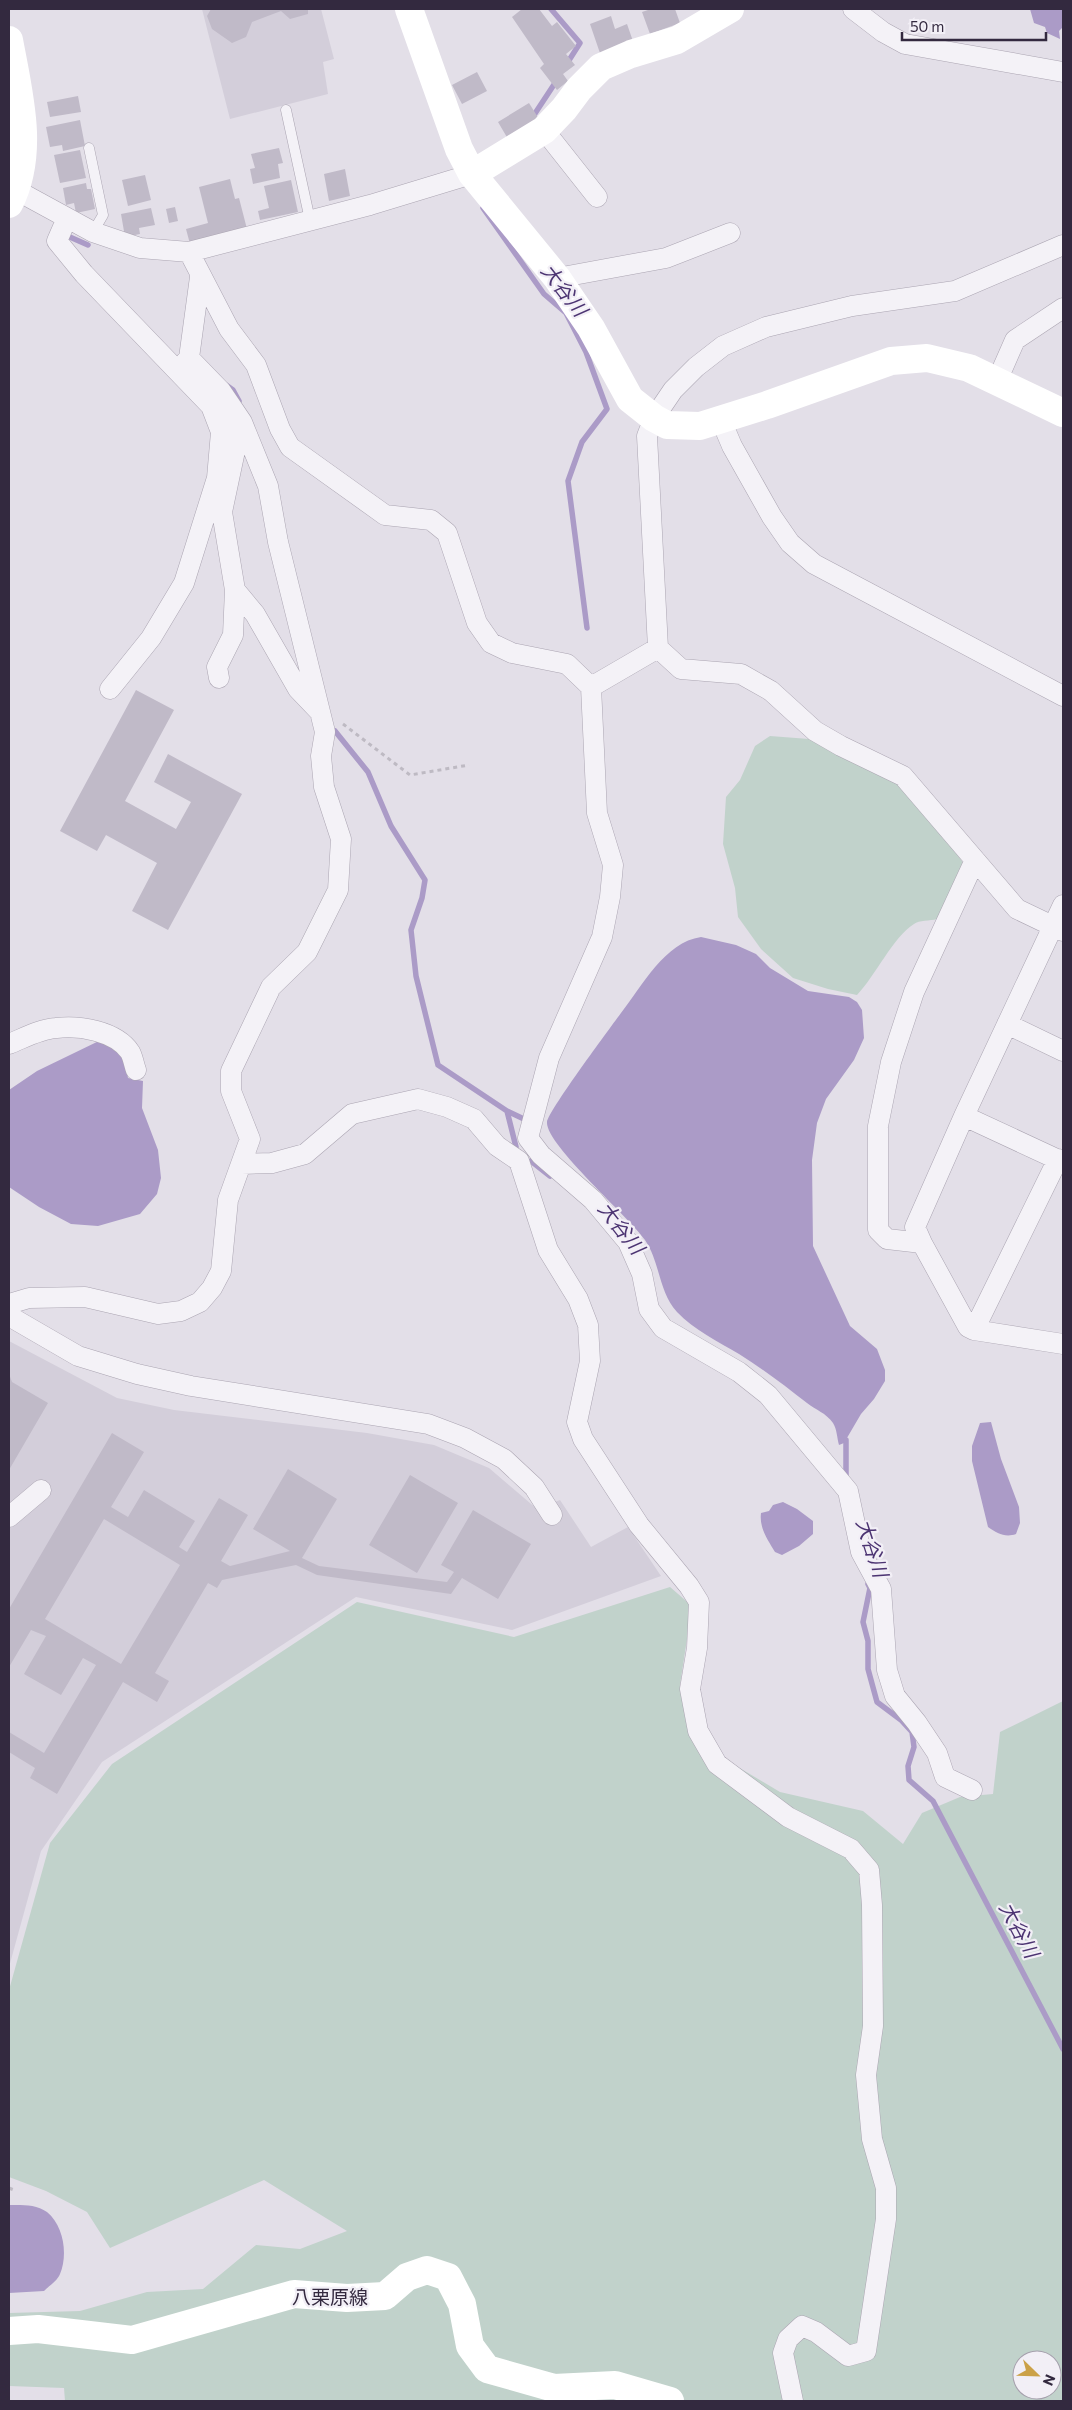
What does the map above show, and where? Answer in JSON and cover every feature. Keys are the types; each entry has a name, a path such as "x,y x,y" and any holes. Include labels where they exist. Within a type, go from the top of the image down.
{"street":[{"path":"409,9 459,149 483,168 591,328 630,398 654,418 667,425 700,426 891,361 927,358 969,368 1063,413"},
{"path":"9,40 22,107 23,151 21,174 12,197 67,218 93,232 140,248 189,252 370,205 483,168 538,134 564,109 579,89 601,68 631,54 677,40 730,9"},
{"path":"853,9 883,32 905,44 1063,72"},
{"path":"538,134 597,197"},
{"path":"9,1304 30,1298 85,1297 158,1314 181,1311 200,1302 212,1288 221,1271 228,1200 250,1139 231,1091 231,1070 271,987 307,952 338,890 342,839 324,787 321,756 325,732 278,542 268,486 242,422 221,391 183,365 84,274 57,241 67,218"},
{"path":"557,278 666,258 730,233"},
{"path":"1058,929 1017,909 903,776 841,746 816,731 771,691 741,674 681,669 658,648 647,436 654,418 673,390 696,367 723,346 766,327 852,306 955,291 1063,245"},
{"path":"189,252 229,329 256,365 280,429 290,447 385,515 430,520 446,533 477,623 491,643 512,653 547,658 567,664 590,687 597,813 613,865 610,897 602,937 549,1058 528,1138 519,1161"},
{"path":"110,689 151,638 184,583 217,478 221,432 211,406 183,365 200,276"},
{"path":"997,381 1015,340 1063,308"},
{"path":"219,678 217,667 233,635 235,590 222,512 236,446 234,410"},
{"path":"721,420 732,446 772,517 790,544 814,564 1063,696"},
{"path":"235,590 255,614 298,689 320,714"},
{"path":"590,687 658,648"},
{"path":"922,1244 887,1239 878,1230 878,1126 891,1062 914,992 975,860"},
{"path":"1063,904 1058,929 1008,1024 964,1116 915,1227 922,1244 968,1327 974,1330 1063,1344"},
{"path":"1008,1024 1063,1051"},
{"path":"9,1044 41,1031 56,1028 90,1030 111,1036 130,1052 136,1070"},
{"path":"242,1164 272,1163 305,1154 352,1114 418,1099 447,1107 474,1119 497,1146 519,1161 548,1250 578,1299 588,1325 590,1361 577,1422 583,1438 639,1526 689,1586 699,1602 697,1648 690,1689 698,1732 717,1764 788,1817 851,1849 869,1870 873,2026 866,2076 872,2139 886,2188 886,2219 866,2351 848,2356 816,2332 802,2326 788,2339 783,2354 793,2401"},
{"path":"964,1116 1061,1161 974,1330"},
{"path":"528,1138 541,1155 593,1200 628,1242 642,1274 649,1309 663,1328 739,1372 768,1395 848,1491 861,1552 881,1589 887,1670 895,1696 917,1723 937,1753 945,1777 972,1790"},
{"path":"9,1316 78,1356 136,1374 192,1386 428,1424 465,1438 504,1459 534,1487 552,1515"},
{"path":"9,1517 41,1490"},
{"name":"八栗原線","path":"9,2331 38,2329 132,2340 294,2294 347,2298 385,2296 406,2277 427,2270 448,2277 462,2304 470,2346 487,2369 554,2388 615,2385 670,2401"}],"lane":[{"path":"286,110 310,220"},
{"path":"89,148 103,215 93,232"}],"path":[{"path":"320,714 339,721 410,775 469,765"},
{"path":"9,2188 14,2190"}],"shaded area":[{"path":"202,9 321,9 334,59 323,62 328,94 230,119"},
{"path":"1030,9 1063,9 1063,27 1059,31 1060,39 1047,33 1045,27 1034,23"},
{"path":"770,736 809,739 838,751 898,783 931,818 964,864 937,919 916,923 906,930 857,995 828,989 793,978 761,949 738,917 735,888 723,844 726,797 740,780 755,746"},
{"path":"701,937 736,945 756,954 770,968 808,991 849,997 857,1002 862,1010 864,1038 854,1060 826,1099 817,1123 812,1160 813,1246 850,1326 877,1349 885,1370 885,1381 874,1399 861,1414 844,1443 839,1445 834,1425 827,1417 757,1366 699,1330 677,1312 663,1287 654,1258 645,1240 573,1163 550,1132 547,1122 558,1102 655,967 676,947"},
{"path":"103,1039 124,1054 128,1078 143,1081 142,1108 158,1150 161,1178 157,1194 140,1214 98,1226 71,1224 39,1207 9,1187 9,1090 37,1071"},
{"path":"9,1341 117,1398 174,1410 367,1433 434,1445 489,1468 537,1509 560,1500 591,1547 628,1527 661,1576 512,1630 356,1597 102,1762 41,1851 9,1967"},
{"path":"991,1422 1001,1459 1019,1507 1020,1523 1016,1534 1012,1535 1001,1534 988,1527 972,1461 972,1446 980,1423"},
{"path":"783,1502 797,1509 813,1521 813,1534 799,1546 782,1555 775,1552 765,1534 761,1524 761,1513 769,1511 773,1505"},
{"path":"670,1587 692,1606 680,1685 696,1742 780,1792 863,1811 903,1844 922,1813 960,1797 993,1794 1000,1732 1063,1701 1063,2401 65,2401 64,2388 9,2386 9,2313 80,2311 147,2292 203,2289 256,2245 300,2249 347,2231 264,2180 110,2248 87,2212 46,2191 9,2177 9,1990 50,1843 112,1764 357,1602 514,1637"},
{"path":"9,2205 43,2209 53,2218 61,2233 64,2258 60,2274 44,2291 9,2293"}],"building":[{"path":"211,9 308,9 308,14 290,19 281,11 252,22 246,37 232,43 212,29 207,16"},
{"path":"522,9 539,9 552,26 557,22 576,46 566,54 575,65 563,74 568,81 557,90 540,68 544,64 512,17"},
{"path":"651,9 675,9 680,23 650,34 642,12"},
{"path":"611,16 615,29 627,24 635,47 602,59 590,24"},
{"path":"477,72 487,91 462,104 452,85"},
{"path":"78,96 81,112 50,117 47,102"},
{"path":"529,103 539,119 508,139 498,122"},
{"path":"80,120 85,146 63,151 62,145 50,147 46,127"},
{"path":"279,148 283,163 278,164 280,178 253,184 250,169 255,168 251,154"},
{"path":"80,150 86,178 60,183 54,155"},
{"path":"345,169 350,196 329,201 324,174"},
{"path":"145,175 151,200 128,206 122,180"},
{"path":"230,179 235,199 239,198 247,229 190,244 186,229 208,223 199,187"},
{"path":"291,180 298,212 260,220 258,211 269,208 264,186"},
{"path":"86,183 87,189 91,189 95,209 76,213 74,203 66,205 63,188"},
{"path":"175,207 178,221 169,223 166,209"},
{"path":"151,208 155,225 139,228 140,234 125,237 121,214"},
{"path":"136,690 174,710 125,801 176,829 191,802 154,782 168,754 242,794 168,930 132,911 157,863 106,835 97,851 60,831"},
{"path":"9,1374 12,1382 48,1403 9,1470"},
{"path":"112,1433 144,1452 111,1507 128,1517 144,1490 195,1521 179,1547 187,1552 219,1498 248,1515 221,1561 230,1566 290,1551 253,1529 288,1469 337,1499 302,1558 319,1566 447,1582 454,1572 441,1565 473,1510 531,1544 498,1599 462,1578 451,1594 317,1575 296,1565 222,1580 217,1588 208,1583 155,1673 169,1681 157,1702 123,1682 57,1794 30,1778 35,1768 9,1752 9,1732 44,1753 96,1665 83,1658 61,1695 24,1674 46,1636 31,1630 9,1667 9,1609","holes":["104,1519 180,1565 121,1664 45,1619"]},
{"path":"410,1475 458,1503 417,1573 369,1545"}],"waterway":[{"name":"大谷川","path":"551,9 580,43 566,65"},
{"name":"大谷川","path":"532,118 557,80"},
{"name":"大谷川","path":"483,208 544,294 566,313 586,352 607,409 582,442 568,481 587,628"},
{"path":"63,234 88,245"},
{"path":"226,385 233,390 239,401"},
{"path":"335,731 368,772 391,826 425,880 422,898 411,930 416,976 438,1065 507,1111 516,1147"},
{"path":"507,1111 526,1120"},
{"name":"大谷川","path":"531,1161 550,1176"},
{"path":"846,1440 846,1479"},
{"name":"大谷川","path":"868,1584 870,1588 863,1622 868,1641 868,1669 877,1702 901,1720 912,1732 914,1747 908,1766 909,1780 933,1801 1063,2049"}]}
